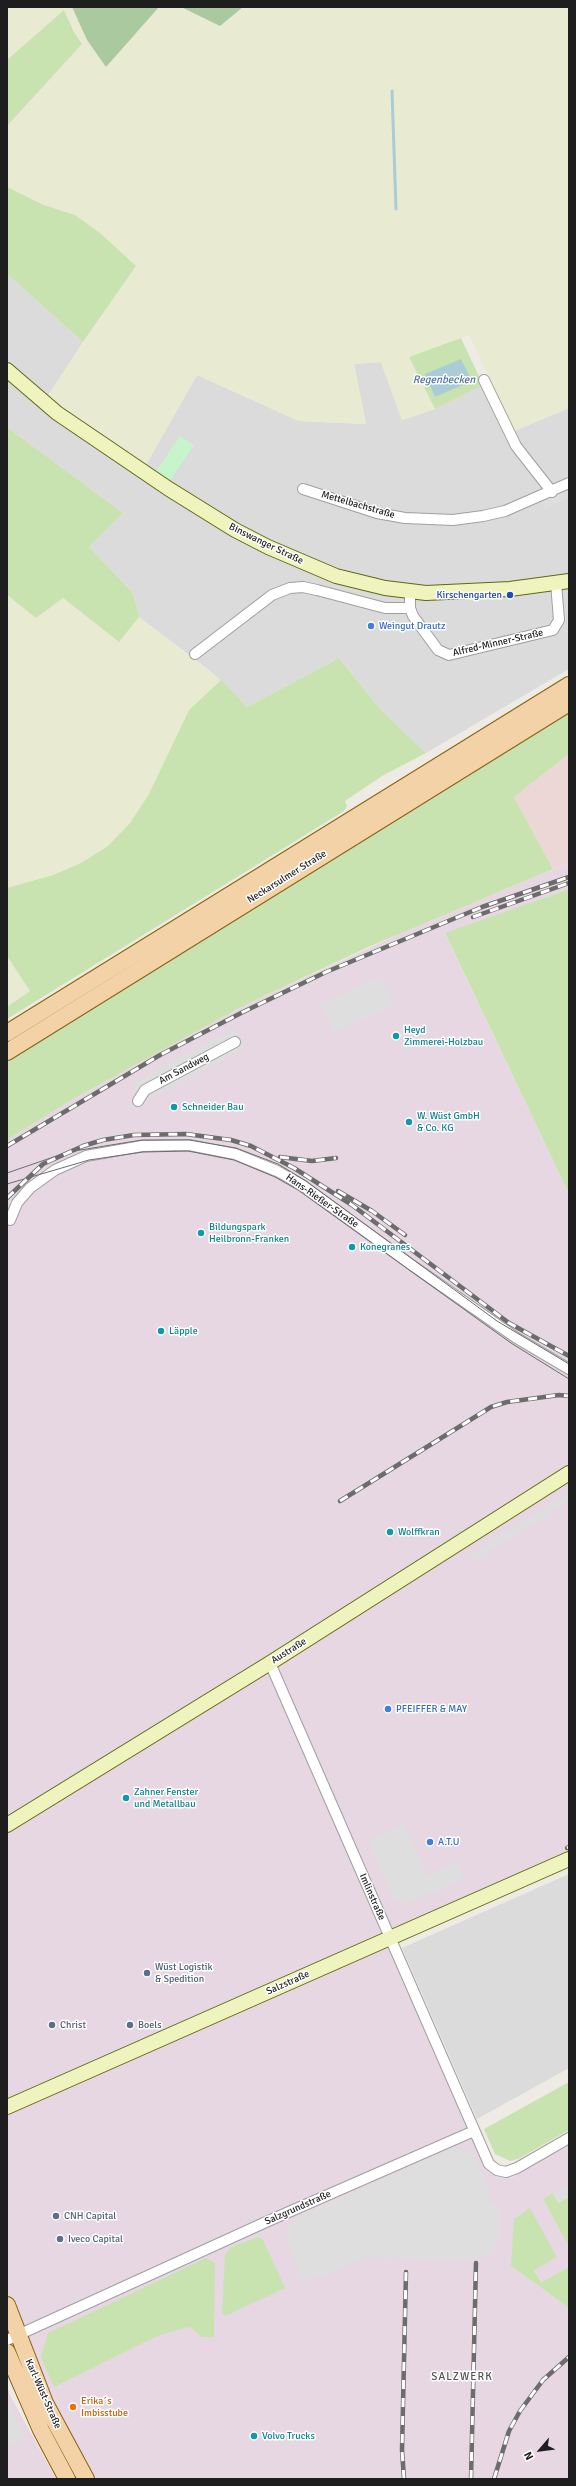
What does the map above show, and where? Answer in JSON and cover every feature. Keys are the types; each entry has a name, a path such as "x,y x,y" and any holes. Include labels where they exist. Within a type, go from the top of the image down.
{"main road":[{"name":"Binswanger Straße","path":"7,370 57,413 86,434 235,530 275,550 336,576 385,588 410,592 482,591 563,582"},
{"name":"Neckarsulmer Straße","path":"7,1033 569,685"},
{"name":"Neckarsulmer Straße","path":"7,1052 569,703"},
{"name":"Austraße","path":"7,1825 270,1663 569,1473"},
{"name":"Salzstraße","path":"7,2107 569,1859"},
{"name":"Karl-Wüst-Straße","path":"7,2305 12,2337 45,2403 86,2479"},
{"name":"Karl-Wüst-Straße","path":"7,2352 41,2430 67,2479"}],"street":[{"path":"484,380 516,446 552,492"},
{"name":"Mettelbachstraße","path":"303,489 376,513 426,520 483,516 519,506 569,483"},
{"name":"Alfred-Minner-Straße","path":"410,608 438,650 449,655 553,630 559,620 563,582"},
{"path":"195,654 272,595 290,588 303,587 385,608 410,608 410,592"},
{"name":"Am Sandweg","path":"138,1101 145,1090 235,1042"},
{"name":"Hans-Rießer-Straße","path":"10,1220 17,1203 30,1188 67,1163 86,1156 142,1146 189,1145 235,1154 277,1171 302,1185 510,1333 569,1369"},
{"name":"Imlinstraße","path":"270,1663 474,2131"},
{"path":"474,2131 489,2164 497,2170 506,2172 517,2168 569,2138"},
{"name":"Salzgrundstraße","path":"12,2337 266,2222 474,2131"}],"shaded area":[{"path":"7,274 83,342 47,397 145,466 197,375 299,421 366,424 354,364 381,362 402,420 435,409 483,385 514,431 569,408 569,669 426,753 381,710 339,658 247,707 209,670 139,617 133,593 89,547 123,513 7,427"},
{"path":"569,488 569,497 544,509 541,502"},
{"path":"569,754 569,865 553,869 514,797"},
{"path":"569,865 569,889 445,934 569,1194 569,1866 546,1874 390,1947 486,2169 493,2175 511,2178 569,2145 569,2197 543,2199 569,2247 569,2267 541,2282 534,2269 556,2257 511,2266 569,2308 569,2479 78,2479 53,2435 18,2361 7,2326 7,1140 73,1099 241,1007 406,931 553,869"},
{"path":"381,976 394,1005 334,1032 321,1004"},
{"path":"233,1029 246,1047 152,1098 146,1092 137,1093 133,1083"},
{"path":"569,1493 569,1501 472,1562 469,1556"},
{"path":"404,1824 427,1876 457,1863 464,1878 403,1905 400,1898 394,1901 368,1840"},
{"path":"569,1874 569,2068 477,2119 402,1948"},
{"path":"455,2147 473,2152 490,2191 489,2205 498,2205 498,2240 491,2253 482,2259 474,2260 364,2257 333,2272 303,2280 286,2241 288,2229 298,2217"},
{"path":"569,2185 569,2197 558,2203 553,2194"},
{"path":"7,2387 11,2397 56,2479 7,2479"},
{"path":"7,2403 25,2438 7,2448"}],"green space":[{"path":"7,7 72,7 87,40 106,66 159,7 181,7 220,26 243,7 569,7 569,408 514,431 469,335 409,357 435,409 402,420 381,362 354,364 366,424 299,421 197,375 145,467 91,430 47,397 135,266 75,215 44,205 7,187 7,126 82,44 64,10 7,60"},
{"path":"72,7 159,7 106,67 87,40"},
{"path":"181,7 243,7 220,26"},
{"path":"64,10 74,32 82,44 7,126 7,60"},
{"path":"7,187 44,205 75,215 100,233 136,266 83,342 7,274"},
{"path":"461,338 483,385 435,409 409,357"},
{"path":"7,427 123,513 89,547 133,593 139,617 119,642 63,598 36,618 7,595"},
{"path":"180,436 194,445 169,482 155,473"},
{"path":"7,595 36,618 62,598 119,642 139,617 221,680 189,710 149,794 130,823 108,846 81,863 53,875 7,888"},
{"path":"339,658 381,710 426,753 382,776 345,801 347,806 344,811 7,1019 7,1007 30,991 7,956 7,888 53,875 81,863 108,846 130,823 149,794 189,710 221,680 247,707"},
{"path":"569,712 569,754 514,797 553,869 366,948 241,1007 73,1099 7,1140 7,1062 110,996"},
{"path":"569,889 569,1194 445,933"},
{"path":"7,956 30,991 7,1007"},
{"path":"569,2082 569,2130 518,2159 510,2161 495,2154 484,2129"},
{"path":"553,2193 558,2203 569,2197 569,2247 543,2199"},
{"path":"530,2208 557,2257 534,2270 541,2282 569,2267 569,2308 511,2266 514,2219"},
{"path":"258,2237 263,2240 285,2288 225,2316 222,2313 225,2255 231,2247"},
{"path":"206,2258 215,2263 214,2337 202,2337 190,2327 157,2336 54,2387 41,2357 48,2333"}],"water":[{"name":"Regenbecken","path":"461,359 472,381 435,397 425,374"}],"waterway":[{"path":"392,91 396,209"}],"tram line":[{"path":"7,1173 68,1152 142,1140 189,1140 236,1148 278,1164 306,1181 497,1321 569,1364"},
{"path":"7,1184 89,1160 143,1152 188,1151 234,1160 275,1177 298,1190 511,1343 569,1379"}],"railway":[{"path":"7,1146 160,1055 243,1012 326,972 482,907 569,877"},
{"path":"473,917 569,883"},
{"path":"7,1198 43,1164 83,1146 103,1140 134,1135 186,1134 231,1140 251,1146 294,1168 352,1205 509,1323 569,1356"},
{"path":"280,1157 312,1161 336,1158"},
{"path":"338,1191 372,1211 405,1235"},
{"path":"340,1501 491,1407 507,1402 559,1395 569,1396"},
{"path":"471,2479 476,2263"},
{"path":"404,2479 402,2450 406,2272"},
{"path":"494,2479 509,2431 520,2411 543,2380 569,2357"}],"place":[{"name":"Kirschengarten","path":"510,595"},
{"name":"Weingut Drautz","path":"371,626"},
{"name":"Heyd Zimmerei-Holzbau","path":"396,1036"},
{"name":"Schneider Bau","path":"174,1107"},
{"name":"W. Wüst GmbH & Co. KG","path":"409,1122"},
{"name":"Bildungspark Heilbronn-Franken","path":"201,1233"},
{"name":"Konegranes","path":"352,1247"},
{"name":"Läpple","path":"161,1331"},
{"name":"Wolffkran","path":"390,1532"},
{"name":"PFEIFFER & MAY","path":"388,1709"},
{"name":"Zahner Fenster und Metallbau","path":"126,1798"},
{"name":"A.T.U","path":"430,1842"},
{"name":"Wüst Logistik & Spedition","path":"147,1973"},
{"name":"Christ","path":"52,2025"},
{"name":"Boels","path":"130,2025"},
{"name":"CNH Capital","path":"56,2216"},
{"name":"Iveco Capital","path":"60,2239"},
{"name":"Erika´s Imbisstube","path":"73,2407"},
{"name":"Volvo Trucks","path":"254,2436"}],"district":[{"name":"SALZWERK","path":"462,2377"}]}
